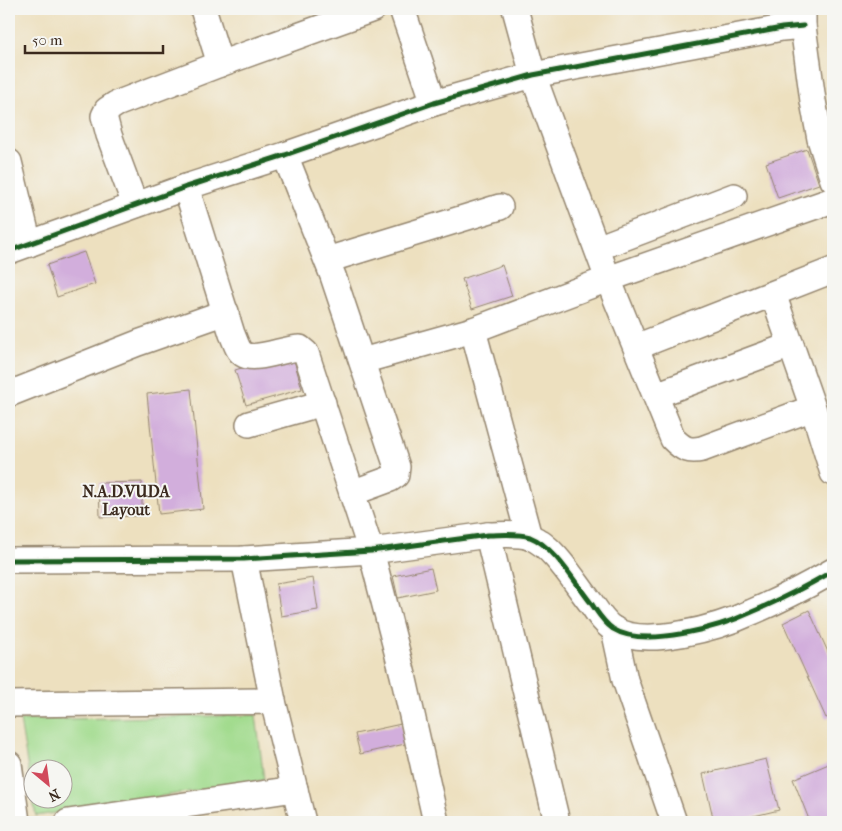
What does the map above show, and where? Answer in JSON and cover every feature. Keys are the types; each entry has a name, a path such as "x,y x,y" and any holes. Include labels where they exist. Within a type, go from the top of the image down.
{"street":[{"path":"203,9 220,64"},
{"path":"135,205 109,134 104,116 107,110 116,104 220,64 373,9"},
{"path":"402,9 434,103"},
{"path":"514,9 533,75 608,279 673,439 681,447 691,451 821,415"},
{"path":"9,162 19,248 186,187 434,103 533,75 782,28 803,17 813,101 820,138 833,180"},
{"path":"285,155 327,260 397,467 396,475 390,479 352,493"},
{"path":"186,187 237,346 243,354 254,358 291,348 300,348 306,353 371,551 403,675 436,822"},
{"path":"597,248 734,196"},
{"path":"362,361 473,330 608,279 833,200"},
{"path":"327,260 500,208"},
{"path":"636,347 833,270"},
{"path":"773,294 791,345 821,415 833,473"},
{"path":"9,394 138,343 226,312"},
{"path":"473,330 530,537"},
{"path":"656,395 791,345"},
{"path":"249,424 323,403"},
{"path":"9,560 244,559 371,551 507,534 530,537 548,549 602,619 614,629 627,634 650,638 709,626 750,613 791,594 833,571"},
{"path":"488,535 557,822"},
{"path":"244,559 273,701 303,822"},
{"path":"614,629 625,680 674,822"},
{"path":"9,704 273,701"},
{"path":"9,764 17,822"},
{"path":"68,822 295,789"}],"green space":[{"path":"256,715 264,780 36,816 35,808 72,808 72,758 26,758 20,720"}],"building":[{"path":"807,149 819,184 778,198 766,163"},
{"path":"84,252 95,284 57,297 47,265"},
{"path":"502,265 512,296 472,309 462,279"},
{"path":"292,353 302,389 246,405 235,370"},
{"path":"191,389 203,509 159,514 147,394"},
{"path":"142,482 142,516 100,517 99,483"},
{"path":"431,568 436,590 398,598 393,576"},
{"path":"313,578 318,610 281,616 276,584"},
{"path":"809,610 833,663 833,715 826,718 783,623"},
{"path":"401,724 405,744 360,754 355,734"},
{"path":"766,759 779,810 729,822 714,822 703,774"},
{"path":"831,763 833,769 833,820 829,822 810,822 793,779"}],"cycle path":[{"path":"9,251 186,187 434,103 533,75 782,28 803,26"},
{"path":"9,560 244,559 371,551 488,535 520,535 530,537 539,542 556,557 609,626 627,635 644,637 682,634 721,624 773,603 833,571"}],"district":[{"name":"N.A.D.VUDA Layout","path":"126,500"}]}
